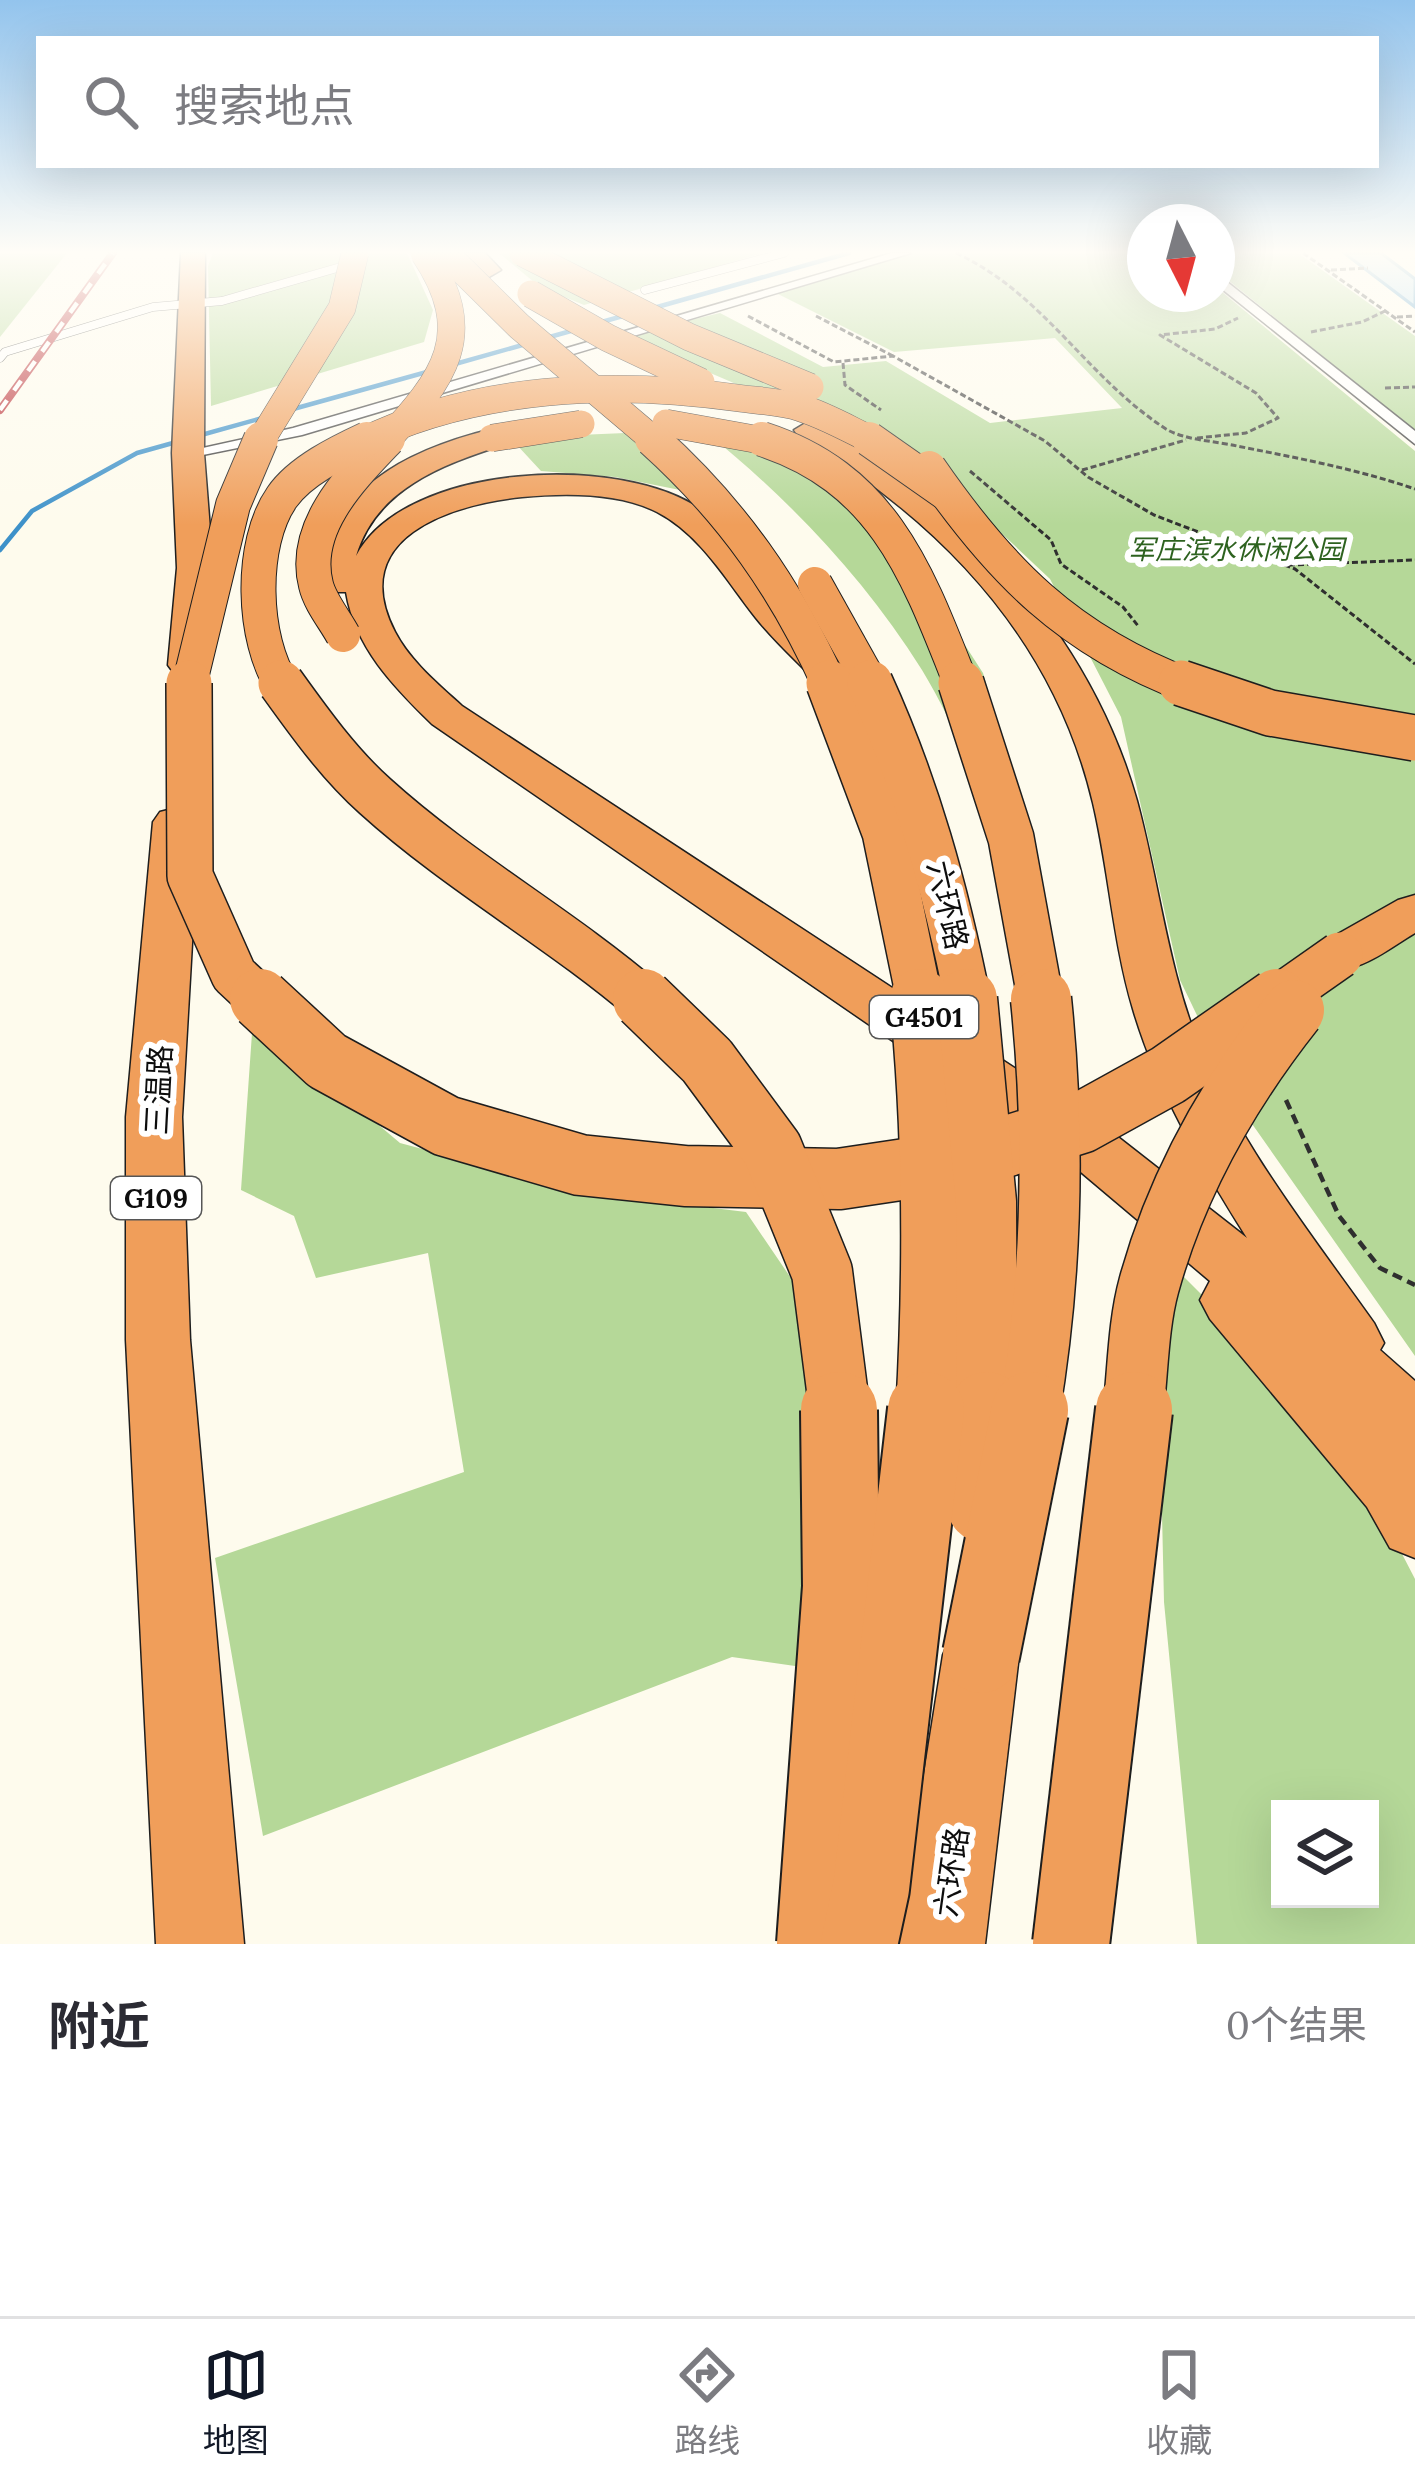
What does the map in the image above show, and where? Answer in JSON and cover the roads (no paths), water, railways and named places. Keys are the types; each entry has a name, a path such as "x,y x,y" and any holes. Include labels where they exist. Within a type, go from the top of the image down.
{"highway":[{"name":"三温路","path":"189,344 195,568 154,1117 158,1340 200,1944"},
{"path":"319,344 268,423 233,505 185,696 190,876 234,975 327,1061 446,1126 580,1165 686,1176 839,1179 960,1161 1081,1123 1168,1075 1340,955 1415,911"},
{"path":"450,344 432,385 344,485 326,514 315,549 314,576 322,610 343,635 447,715 1090,1146 1259,1284 1403,1420"},
{"name":"六环路","path":"565,344 710,494 788,594 862,754 923,1009 935,1181 927,1399 871,1888 859,1944"},
{"name":"六环路","path":"578,344 731,483 821,592 909,768 959,947 976,1052 986,1172 988,1372 981,1655 941,1944"},
{"path":"620,344 809,430 873,468 962,538 1021,602 1071,682 1106,773 1161,1012 1191,1087 1237,1170 1403,1420"},
{"path":"705,344 823,393 901,440 955,480 1046,606 1100,642 1166,675 1258,709 1317,724 1415,738"},
{"path":"815,1944 841,1587 841,1422 822,1272 781,1169 772,1149 706,1061 652,1007 595,958 460,866 372,794 312,727 272,669 255,572 282,497 330,457 422,416 561,391 677,388 799,407 955,480"},
{"path":"343,635 334,571 349,525 366,502 388,482 433,458 520,432 648,422 766,440 844,479 890,534 921,585 977,716 1004,809 1044,1024 1049,1193 1036,1370 981,1655"},
{"path":"820,663 773,615 698,521 642,494 550,484 452,500 380,543 366,567 365,588 392,676 432,722 1003,1107 1156,1226 1310,1383 1392,1483 1415,1523"},
{"path":"1071,1944 1148,1287 1194,1164 1247,1068 1340,955"}],"street":[{"path":"188,432 296,432 598,344"},
{"path":"1298,344 1415,439"}],"lane":[{"path":"0,358 32,344"}],"waterway":[{"path":"448,366 526,344"},
{"path":"286,411 434,370"},
{"path":"194,437 266,417"},
{"path":"0,550 32,511 137,453 180,441"}],"railway":[{"path":"0,410 48,344"}],"park label":[{"name":"军庄滨水休闲公园","path":"1236,549"}]}
